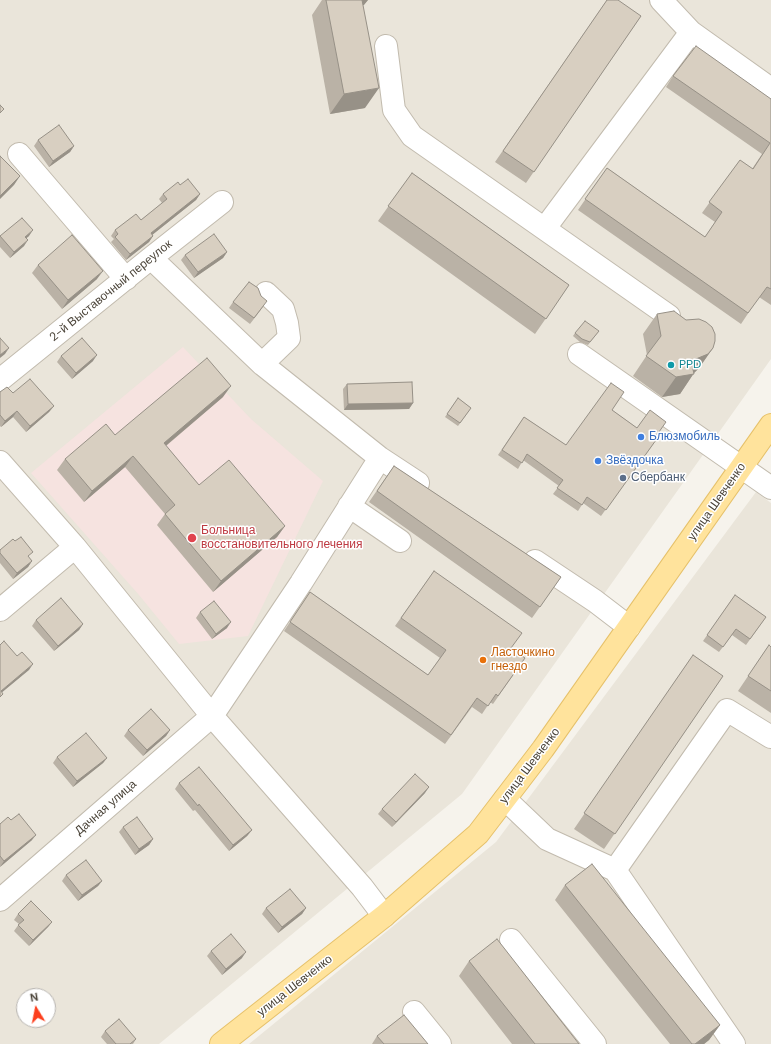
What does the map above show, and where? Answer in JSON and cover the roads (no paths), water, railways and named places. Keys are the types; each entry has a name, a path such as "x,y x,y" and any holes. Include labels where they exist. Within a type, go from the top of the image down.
{"main road":[{"name":"улица Шевченко","path":"221,1044 384,916 478,834 543,749 771,425"}],"street":[{"path":"666,1 691,32 771,89"},
{"path":"545,228 691,32"},
{"path":"386,46 394,110 412,136 669,316"},
{"path":"19,154 126,279"},
{"name":"2-й Выставочный переулок","path":"0,380 222,202"},
{"path":"151,258 262,364 380,458 432,493"},
{"path":"262,364 289,338 283,309 266,294"},
{"path":"579,354 771,488"},
{"name":"Дачная улица","path":"0,900 212,716 301,583 380,458"},
{"path":"0,462 75,547 212,716 362,887 384,916"},
{"path":"349,506 400,541"},
{"path":"0,610 75,547"},
{"path":"517,549 595,601 630,627"},
{"path":"615,870 727,710 771,737"},
{"path":"505,799 547,839 615,870 734,1044"},
{"path":"511,940 595,1044"},
{"path":"414,1012 440,1044"}],"place":[{"name":"PPD","path":"671,365"},
{"name":"Блюзмобиль","path":"641,437"},
{"name":"Звёздочка","path":"598,461"},
{"name":"Сбербанк","path":"623,478"},
{"name":"Больница восстановительного лечения","path":"192,538"},
{"name":"Ласточкино гнездо","path":"483,660"}]}
